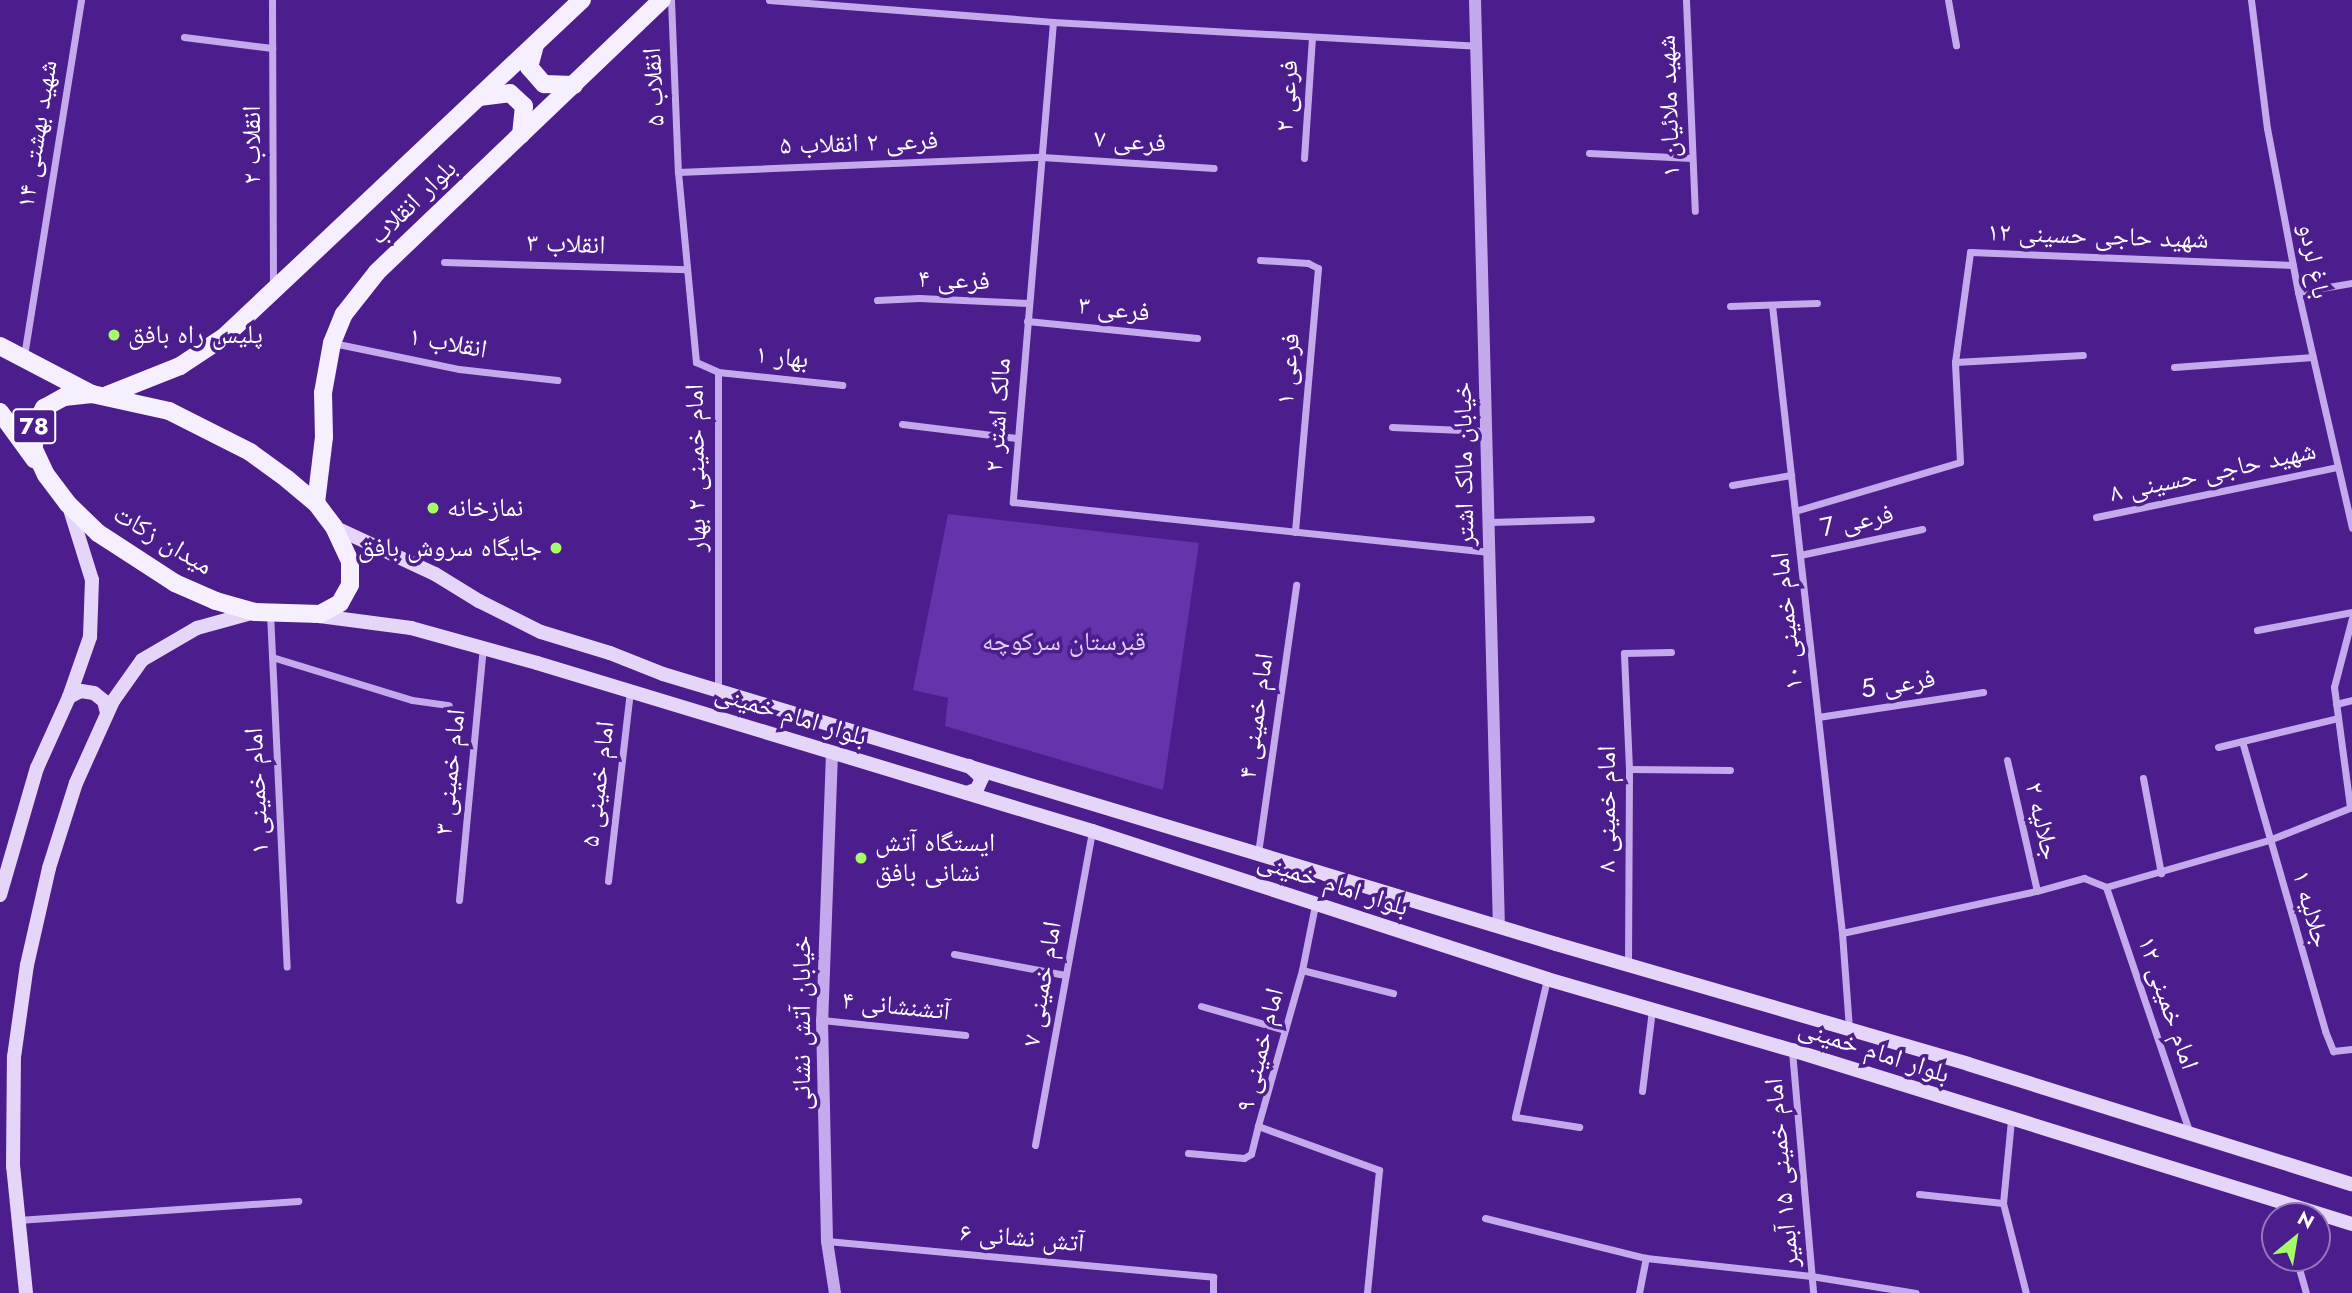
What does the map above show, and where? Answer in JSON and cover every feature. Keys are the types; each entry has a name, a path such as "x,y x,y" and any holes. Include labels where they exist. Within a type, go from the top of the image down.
{"main road":[{"name":"بلوار انقلاب","path":"98,395 180,366 224,337 582,0"},
{"name":"بلوار انقلاب","path":"316,503 324,437 323,393 332,343 344,314 377,272 662,0"},
{"path":"535,45 529,67 544,84 574,85"},
{"path":"479,97 510,93 524,106 521,135"},
{"name":"78","path":"0,346 98,395"},
{"name":"میدان زکات","path":"98,395 169,411 209,429 250,452 316,503 334,527 350,561 350,585 340,603 320,614 262,612 216,601 154,571 98,533 68,505 46,475 34,449 34,426 44,408 64,397 98,395"},
{"name":"78","path":"0,412 46,475"},
{"path":"0,895 37,768 69,697 90,636 92,580 68,505"},
{"name":"بلوار امام خمینی","path":"334,527 435,574 478,601 541,632 718,692 1049,789 2352,1184"},
{"path":"26,1293 13,1166 15,1057 27,965 49,868 76,783 107,713 142,660 197,628 262,612"},
{"name":"بلوار امام خمینی","path":"293,613 411,628 483,648 1092,831 1546,979 1792,1050 2267,1202"},
{"path":"69,697 81,691 94,693 104,701 107,713"},
{"path":"967,793 976,789 982,778 969,766"},
{"path":"1034,814 1029,801 1032,793 1049,789"},
{"name":"بلوار امام خمینی","path":"2331,1219 2352,1224"}],"street":[{"name":"شهید بهشتی ۱۴","path":"24,357 81,0"},
{"name":"انقلاب ۲","path":"272,0 273,290"},
{"name":"انقلاب ۵","path":"671,0 678,172"},
{"path":"769,0 1053,22 1476,46"},
{"name":"خیابان مالک اشتر","path":"1475,0 1499,927"},
{"name":"شهید ملائیان ۱","path":"1686,0 1695,211"},
{"path":"1948,0 1956,45"},
{"name":"باغ لردو","path":"2251,0 2267,128 2298,292 2338,467 2348,494 2352,528"},
{"name":"مالک اشتر ۲","path":"1053,22 1016,438 1013,502 1489,552"},
{"path":"184,37 272,48"},
{"name":"فرعی ۲","path":"1304,158 1312,37"},
{"path":"1590,153 1692,158"},
{"name":"فرعی ۲ انقلاب ۵","path":"678,172 1042,157"},
{"name":"فرعی ۷","path":"1042,157 1214,168"},
{"name":"امام خمینی ۲ بهار","path":"678,172 696,362 718,372 718,692"},
{"name":"شهید حاجی حسینی ۱۲","path":"1955,362 1970,252 2293,265"},
{"name":"فرعی ۱","path":"1260,260 1308,263 1318,268 1295,532"},
{"name":"انقلاب ۳","path":"444,262 687,269"},
{"path":"2298,292 2352,283"},
{"name":"فرعی ۴","path":"877,300 919,298 1029,303"},
{"path":"1730,306 1817,303"},
{"name":"امام خمینی ۱۰","path":"1772,305 1842,933 1849,1030"},
{"name":"فرعی ۳","path":"1027,321 1197,338"},
{"name":"انقلاب ۱","path":"332,343 459,369 557,380"},
{"path":"1795,511 1960,462 1955,362 2083,355"},
{"path":"2174,367 2313,357"},
{"name":"بهار ۱","path":"718,372 842,384"},
{"path":"902,424 1016,438"},
{"path":"1392,427 1486,430"},
{"name":"شهید حاجی حسینی ۸","path":"2096,517 2338,467"},
{"path":"1732,485 1791,475"},
{"path":"1489,522 1591,519"},
{"name":"فرعی 7","path":"1800,555 1922,529"},
{"name":"امام خمینی ۴","path":"1258,853 1296,586"},
{"name":"امام خمینی ۱","path":"262,612 272,657 287,967"},
{"path":"2257,630 2352,612"},
{"path":"1842,933 2037,891 2084,878 2106,887 2269,840 2351,807 2334,687 2352,618"},
{"name":"امام خمینی ۳","path":"459,900 483,648"},
{"name":"امام خمینی ۸","path":"1628,965 1629,769 1624,653 1671,652"},
{"path":"272,657 412,699 449,705"},
{"name":"امام خمینی ۵","path":"608,881 630,692"},
{"name":"فرعی 5","path":"1818,717 1983,692"},
{"path":"2336,704 2352,700"},
{"path":"2218,747 2338,718"},
{"path":"2242,741 2269,840"},
{"name":"خیابان آتش نشانی","path":"832,753 822,1020 827,1241 835,1293"},
{"name":"جلالیه ۲","path":"2007,760 2037,891"},
{"path":"1629,769 1730,770"},
{"path":"2143,778 2161,873"},
{"name":"امام خمینی ۷","path":"1035,1145 1092,831"},
{"name":"جلالیه ۱","path":"2269,840 2329,1041 2333,1051 2352,1049"},
{"name":"امام خمینی ۱۲","path":"2106,887 2190,1133"},
{"name":"امام خمینی ۹","path":"1315,905 1302,970 1258,1126 1379,1170 1367,1293"},
{"path":"954,954 1065,975"},
{"path":"1302,970 1393,993"},
{"path":"1546,979 1515,1117 1579,1127"},
{"path":"1201,1006 1285,1030"},
{"path":"1642,1091 1652,1009"},
{"name":"آتشنشانی ۴","path":"822,1020 965,1035"},
{"name":"امام خمینی ۱۵ آبمیر","path":"1792,1050 1813,1293"},
{"path":"2011,1120 2003,1203 2026,1293"},
{"path":"1188,1153 1244,1158 1251,1154 1258,1126"},
{"path":"1919,1194 2003,1203"},
{"path":"18,1220 298,1201"},
{"path":"1485,1218 1646,1258 1811,1276 1916,1293"},
{"name":"آتش نشانی ۶","path":"827,1241 1213,1277 1213,1293"},
{"path":"1639,1293 1646,1258"},
{"path":"2299,1272 2306,1293"}],"green space":[{"name":"قبرستان سرکوچه","path":"948,514 1199,543 1163,790 945,726 948,698 913,690"}],"place":[{"name":"پلیس راه بافق","path":"114,335"},
{"name":"نمازخانه","path":"433,508"},
{"name":"جایگاه سروش بافق","path":"556,548"},
{"name":"ایستگاه آتش نشانی بافق","path":"861,858"}]}
